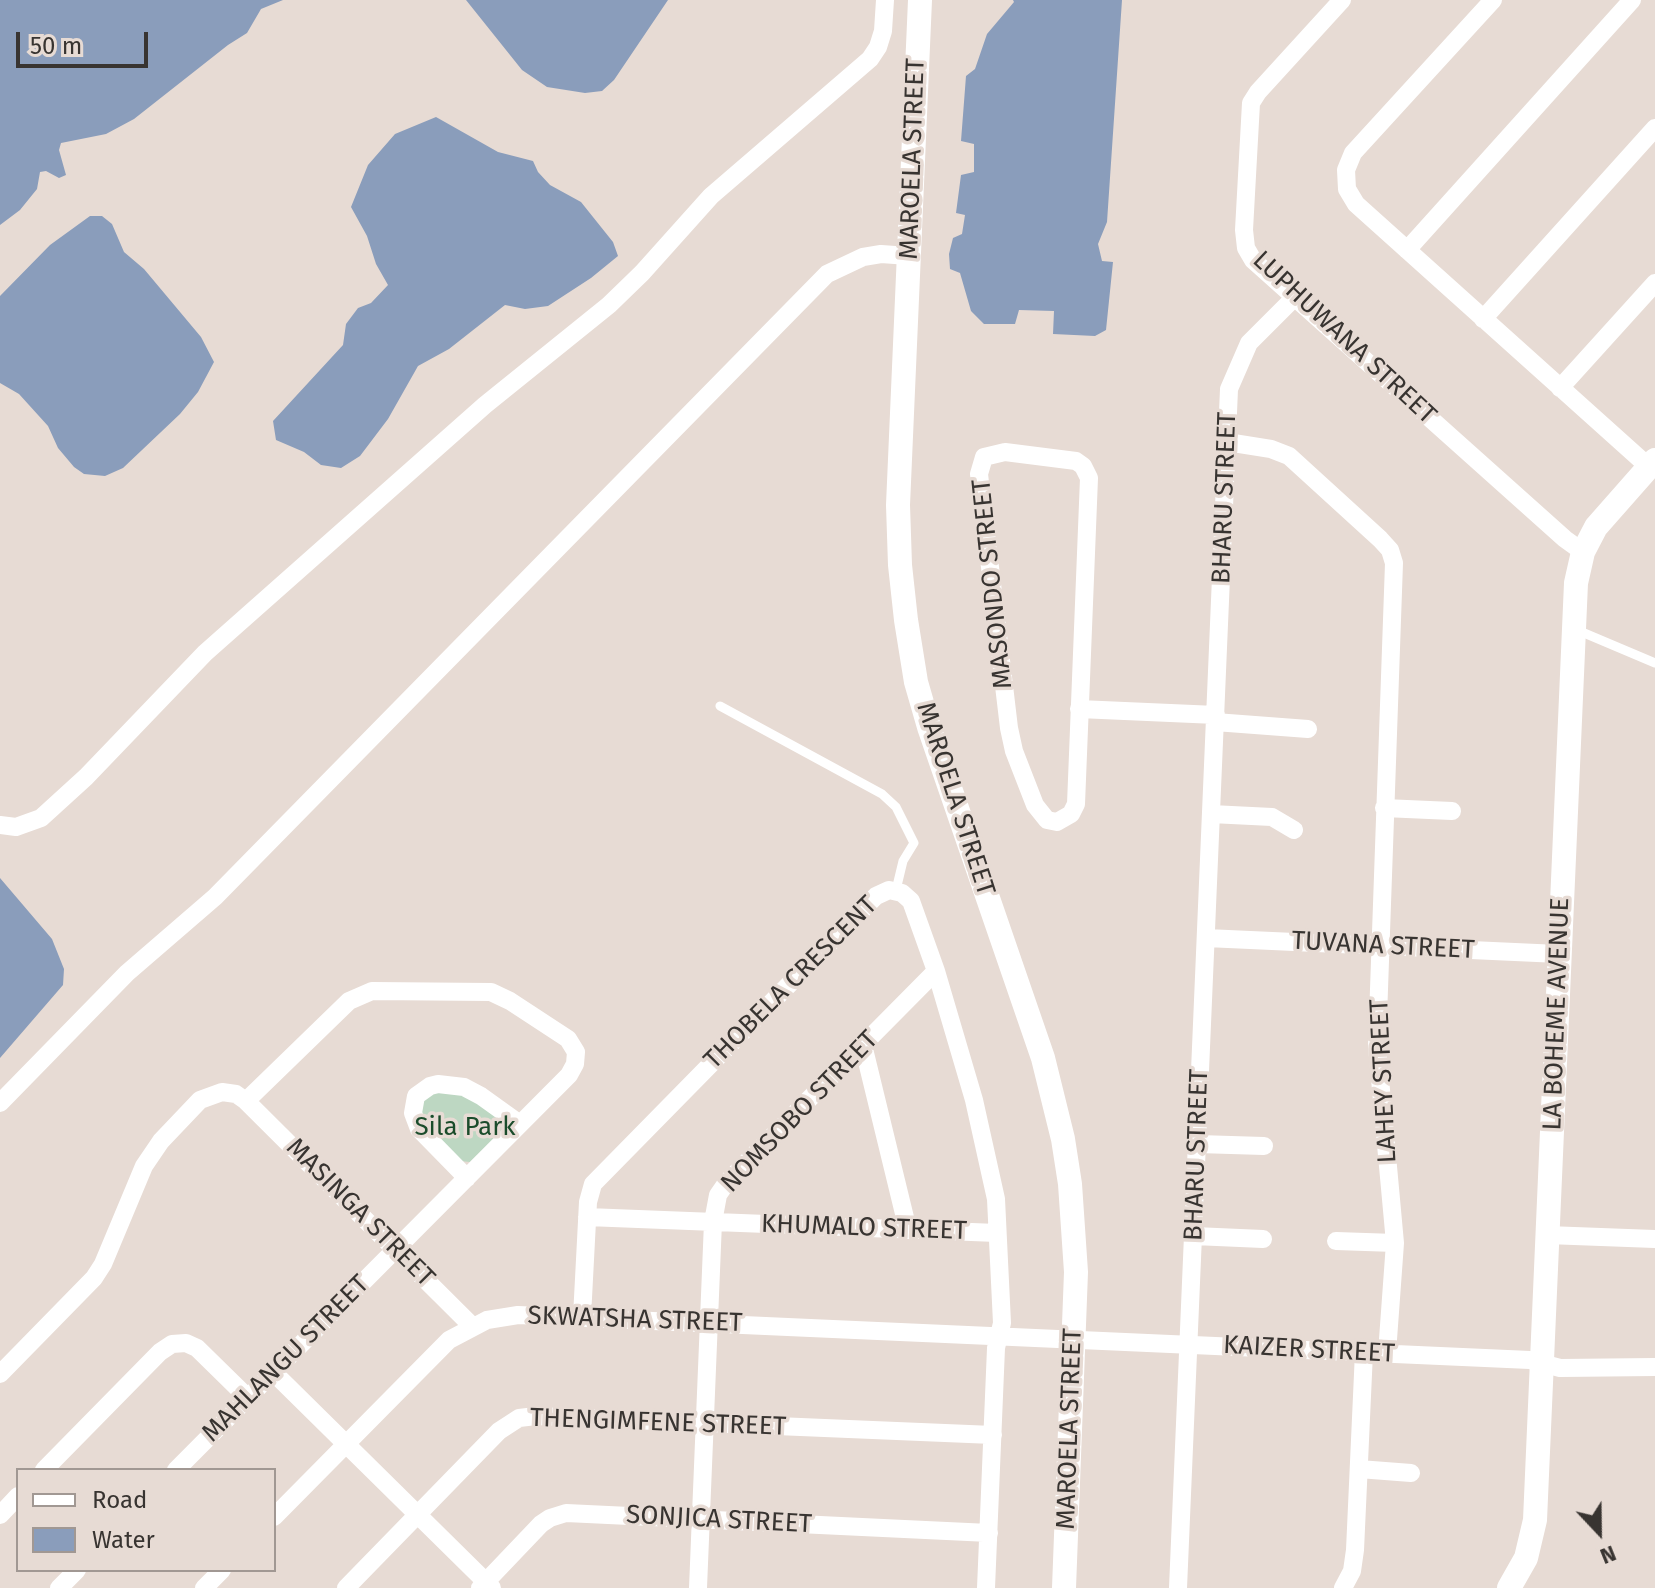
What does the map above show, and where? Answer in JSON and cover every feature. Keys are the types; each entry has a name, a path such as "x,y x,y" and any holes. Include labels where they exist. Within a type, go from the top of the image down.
{"street":[{"path":"0,825 16,827 41,818 86,777 216,643 485,405 609,305 711,196 870,59 883,31 885,0"},
{"name":"MAROELA STREET","path":"920,0 898,505 900,565 916,682 1043,1058 1063,1139 1074,1229 1075,1339 1064,1588"},
{"name":"LUPHUWANA STREET","path":"1342,0 1258,92 1249,110 1246,248 1253,260 1583,552"},
{"path":"1493,0 1353,153 1348,161 1345,180 1351,197 1407,250 1560,388 1652,464"},
{"path":"1407,250 1632,0"},
{"path":"1483,319 1655,128"},
{"path":"0,1103 127,973 215,897 827,274 863,257 881,254 909,256"},
{"path":"1560,388 1655,283"},
{"name":"BHARU STREET","path":"1178,1588 1229,389 1249,343 1295,297"},
{"name":"LAHEY STREET","path":"1227,442 1271,449 1289,456 1390,550 1394,563 1377,1046 1395,1243 1387,1353"},
{"name":"MASONDO STREET","path":"1005,452 1064,458 1076,461 1088,473 1079,709 1076,804 1067,818 1053,821 1042,816 1032,799 1009,728 980,490 980,465 984,457 992,454 1005,452"},
{"name":"LA BOHEME AVENUE","path":"1509,1588 1520,1571 1533,1533 1576,583 1583,552 1596,527 1652,464"},
{"path":"1079,709 1308,729"},
{"path":"1384,808 1452,811"},
{"path":"1211,814 1272,817 1294,830"},
{"name":"THOBELA CRESCENT","path":"582,1317 589,1196 596,1180 876,896 896,890 911,901 936,971 985,1145 996,1199 1002,1323 986,1588"},
{"name":"TUVANA STREET","path":"1206,938 1559,954"},
{"name":"NOMSOBO STREET","path":"698,1588 713,1222 723,1187 936,971"},
{"name":"MAHLANGU STREET","path":"178,1468 573,1070 576,1052 568,1039 510,1001 481,990 379,990 358,996 246,1101"},
{"path":"863,1045 908,1230"},
{"path":"467,1178 419,1129 413,1113 416,1096 438,1084 464,1087 520,1124"},
{"path":"0,1374 94,1278 103,1264 144,1166 170,1130 207,1095 229,1092 246,1101"},
{"name":"MASINGA STREET","path":"246,1101 472,1326"},
{"path":"1198,1144 1264,1146"},
{"name":"KHUMALO STREET","path":"587,1217 997,1233"},
{"path":"1547,1235 1655,1239"},
{"path":"1194,1236 1263,1239"},
{"path":"1336,1241 1395,1243"},
{"name":"SKWATSHA STREET","path":"276,1515 439,1349 472,1326 518,1315 1075,1339"},
{"name":"KAIZER STREET","path":"1075,1339 1530,1360 1560,1368 1655,1367"},
{"path":"46,1468 160,1352 172,1344 186,1343 197,1348 248,1398"},
{"path":"1343,1588 1352,1571 1355,1550 1364,1352"},
{"path":"273,1372 486,1586"},
{"name":"THENGIMFENE STREET","path":"346,1588 499,1431 519,1418 536,1416 993,1435"},
{"path":"1359,1469 1411,1473"},
{"path":"0,1515 16,1498"},
{"name":"SONJICA STREET","path":"486,1586 541,1524 559,1514 989,1533"},
{"path":"59,1588 75,1572"},
{"path":"204,1588 220,1572"}],"lane":[{"path":"1574,628 1655,663"},
{"path":"720,706 882,794 896,807 914,843 903,861 896,890"}],"green space":[{"name":"Sila Park","path":"437,1091 462,1093 503,1121 503,1130 470,1162 460,1161 423,1122 421,1102"}],"water":[{"path":"0,0 283,0 261,9 247,33 134,119 106,134 61,143 59,150 66,175 59,178 46,171 40,172 37,189 20,210 0,225"},
{"path":"466,0 668,0 614,80 602,91 585,93 547,87 522,70"},
{"path":"1013,0 1122,0 1107,222 1098,244 1102,261 1113,262 1106,330 1095,336 1053,334 1054,311 1019,310 1015,324 984,324 971,311 960,273 950,269 949,254 953,238 962,234 965,215 956,213 961,175 974,172 974,144 961,141 966,76 975,69 987,34"},
{"path":"436,117 498,152 533,161 550,185 581,202 613,242 618,256 548,306 525,309 505,305 449,349 418,366 388,419 360,456 341,468 321,465 304,452 276,440 273,421 343,345 346,324 358,308 371,303 388,285 351,207 368,165 395,134"},
{"path":"90,216 102,216 112,224 124,252 144,269 201,337 214,362 198,392 180,414 123,468 105,476 84,474 74,467 58,448 48,426 19,394 0,383 0,296 50,245"},
{"path":"0,878 52,939 64,969 63,985 0,1058"}]}
